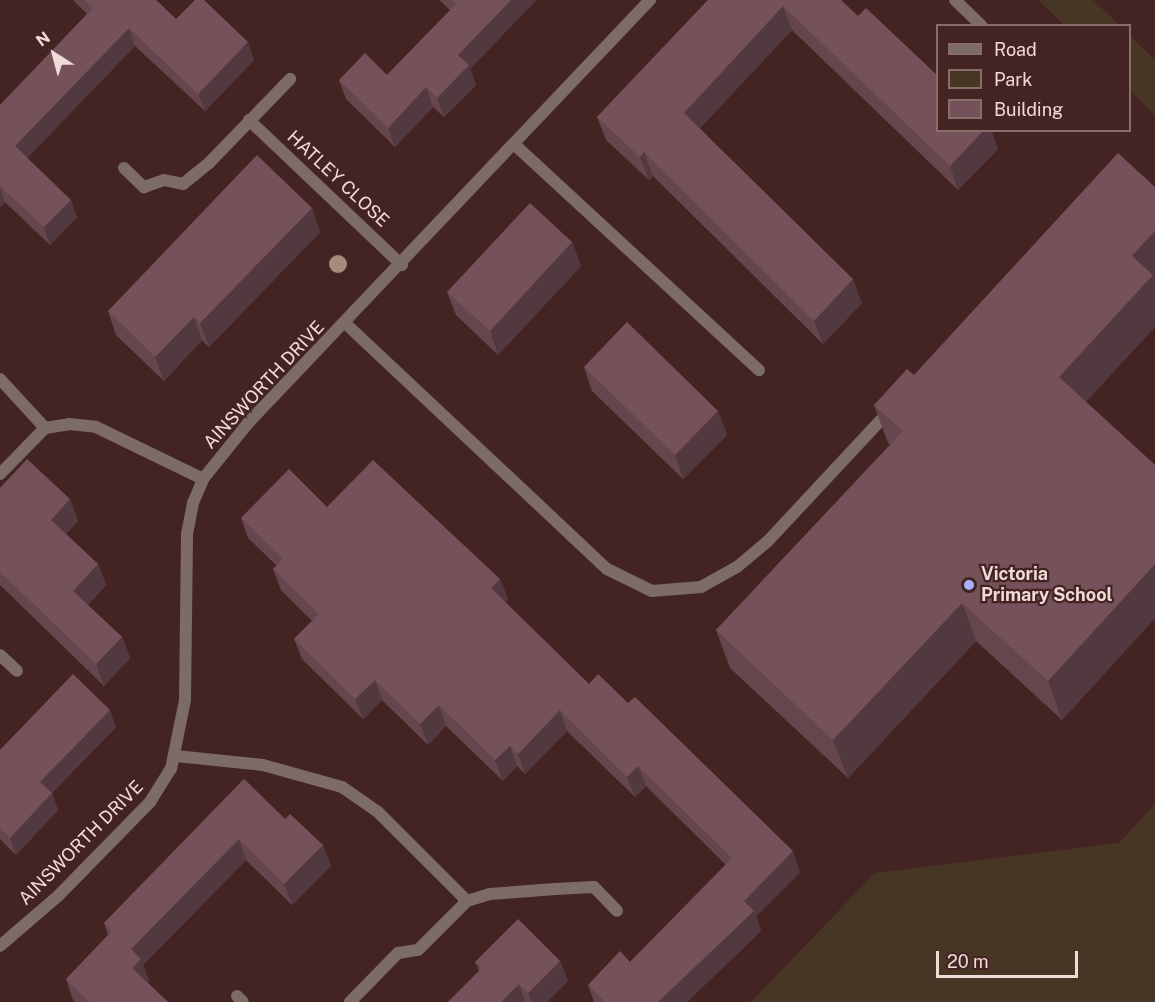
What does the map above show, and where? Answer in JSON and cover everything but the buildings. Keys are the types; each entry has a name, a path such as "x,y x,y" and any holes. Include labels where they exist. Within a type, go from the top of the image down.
{"street":[{"name":"AINSWORTH DRIVE","path":"0,946 58,896 150,802 176,756 185,700 187,534 193,503 203,479 248,423 402,265 650,0"},
{"path":"955,0 980,24"},
{"path":"124,168 144,187 164,180 183,184 209,163 290,79"},
{"name":"HATLEY CLOSE","path":"249,120 402,265"},
{"path":"515,145 759,370"},
{"path":"345,323 607,569 652,591 701,587 737,567 768,541 898,401"},
{"path":"0,379 45,428"},
{"path":"0,474 45,428 69,424 96,427 203,479"},
{"path":"0,655 17,671"},
{"path":"176,756 263,765 342,787 378,812 467,901"},
{"path":"350,1002 398,953 418,950 467,901 490,894 594,887 617,911"}],"green space":[{"path":"1038,0 1093,0 1118,24 1063,24"},
{"path":"1131,37 1155,60 1155,115 1131,91"},
{"path":"1155,804 1155,1002 751,1002 875,873 1119,843"}],"place":[{"name":"Victoria Primary School","path":"969,585"}]}
